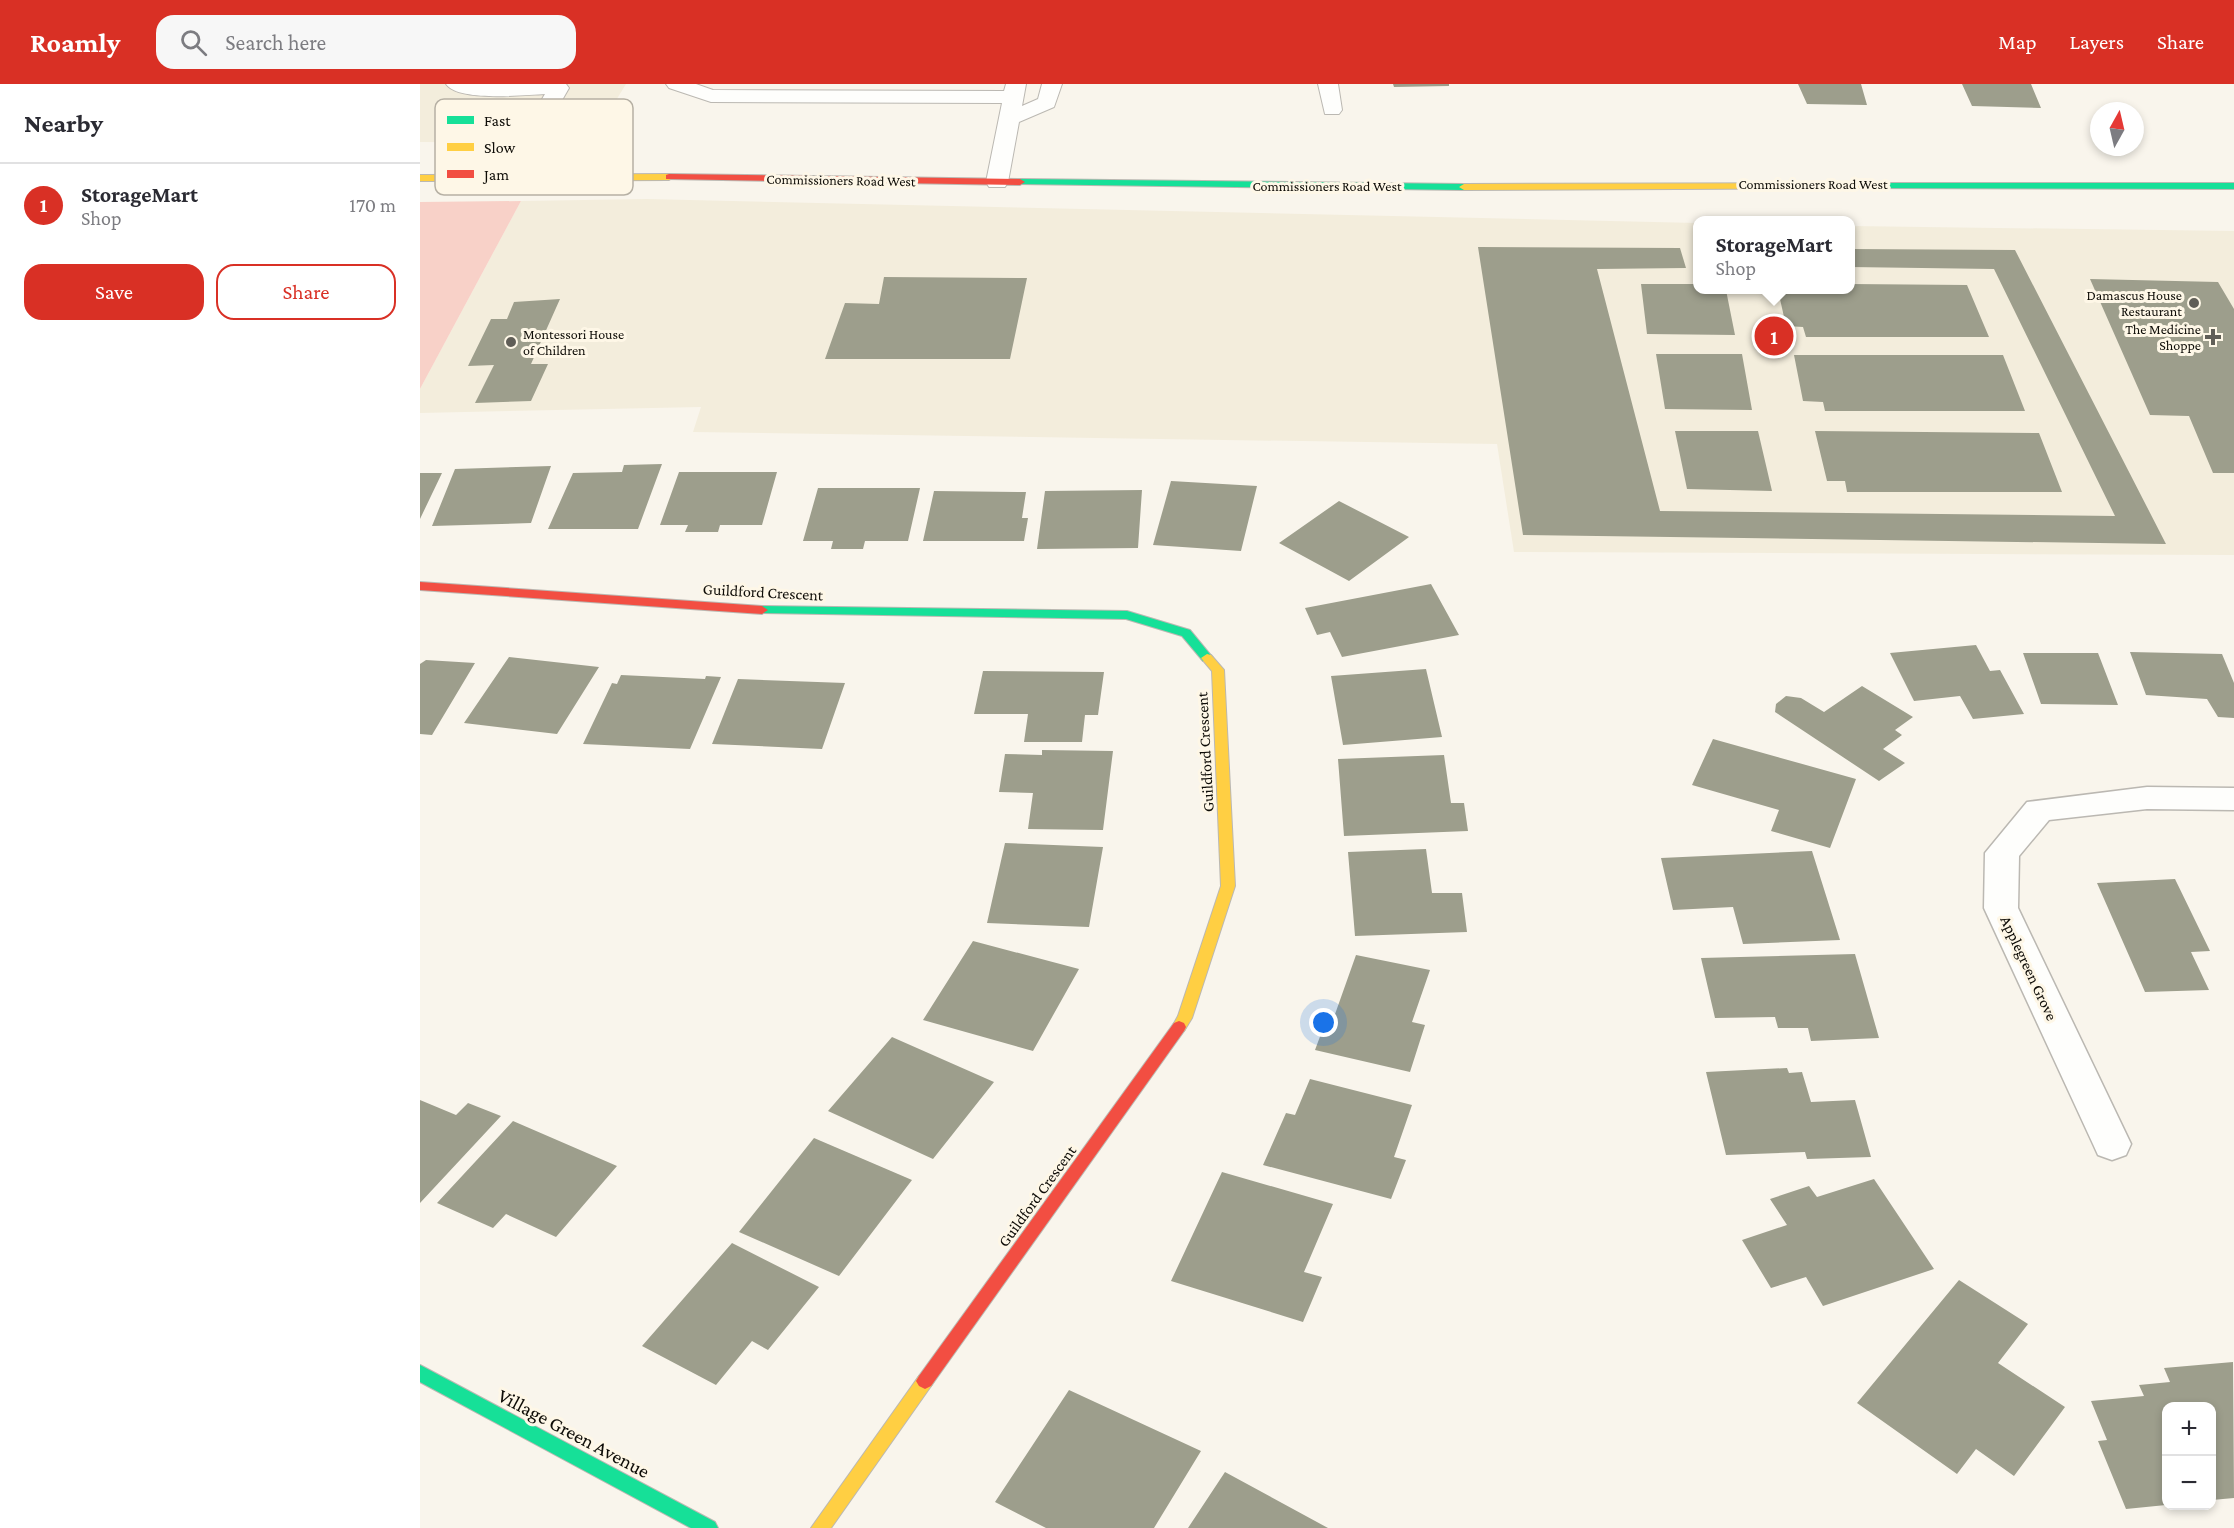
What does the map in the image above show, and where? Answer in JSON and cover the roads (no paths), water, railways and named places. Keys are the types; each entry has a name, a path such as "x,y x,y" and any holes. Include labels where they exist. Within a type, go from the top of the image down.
{"main road":[{"name":"Commissioners Road West","path":"633,177 1310,186 2234,186"},
{"name":"Commissioners Road West","path":"420,178 435,178"},
{"name":"Guildford Crescent","path":"420,586 790,612 1127,615 1186,633 1218,670 1228,886 1185,1018 820,1528"},
{"name":"Village Green Avenue","path":"420,1373 709,1528"}],"street":[{"name":"Applegreen Grove","path":"2112,1144 2001,908 2002,853 2039,810 2147,798 2234,799"}],"lane":[{"path":"456,84 471,89 560,86"},
{"path":"676,84 711,96 1014,91 997,182"},
{"path":"1009,119 1047,103 1052,84"},
{"path":"1328,84 1332,110"},
{"path":"552,99 560,86"}],"place":[{"name":"Damascus House Restaurant","path":"2194,303"},
{"name":"StorageMart","path":"1774,336"},
{"name":"The Medicine Shoppe","path":"2213,337"},
{"name":"Montessori House of Children","path":"511,342"}]}
